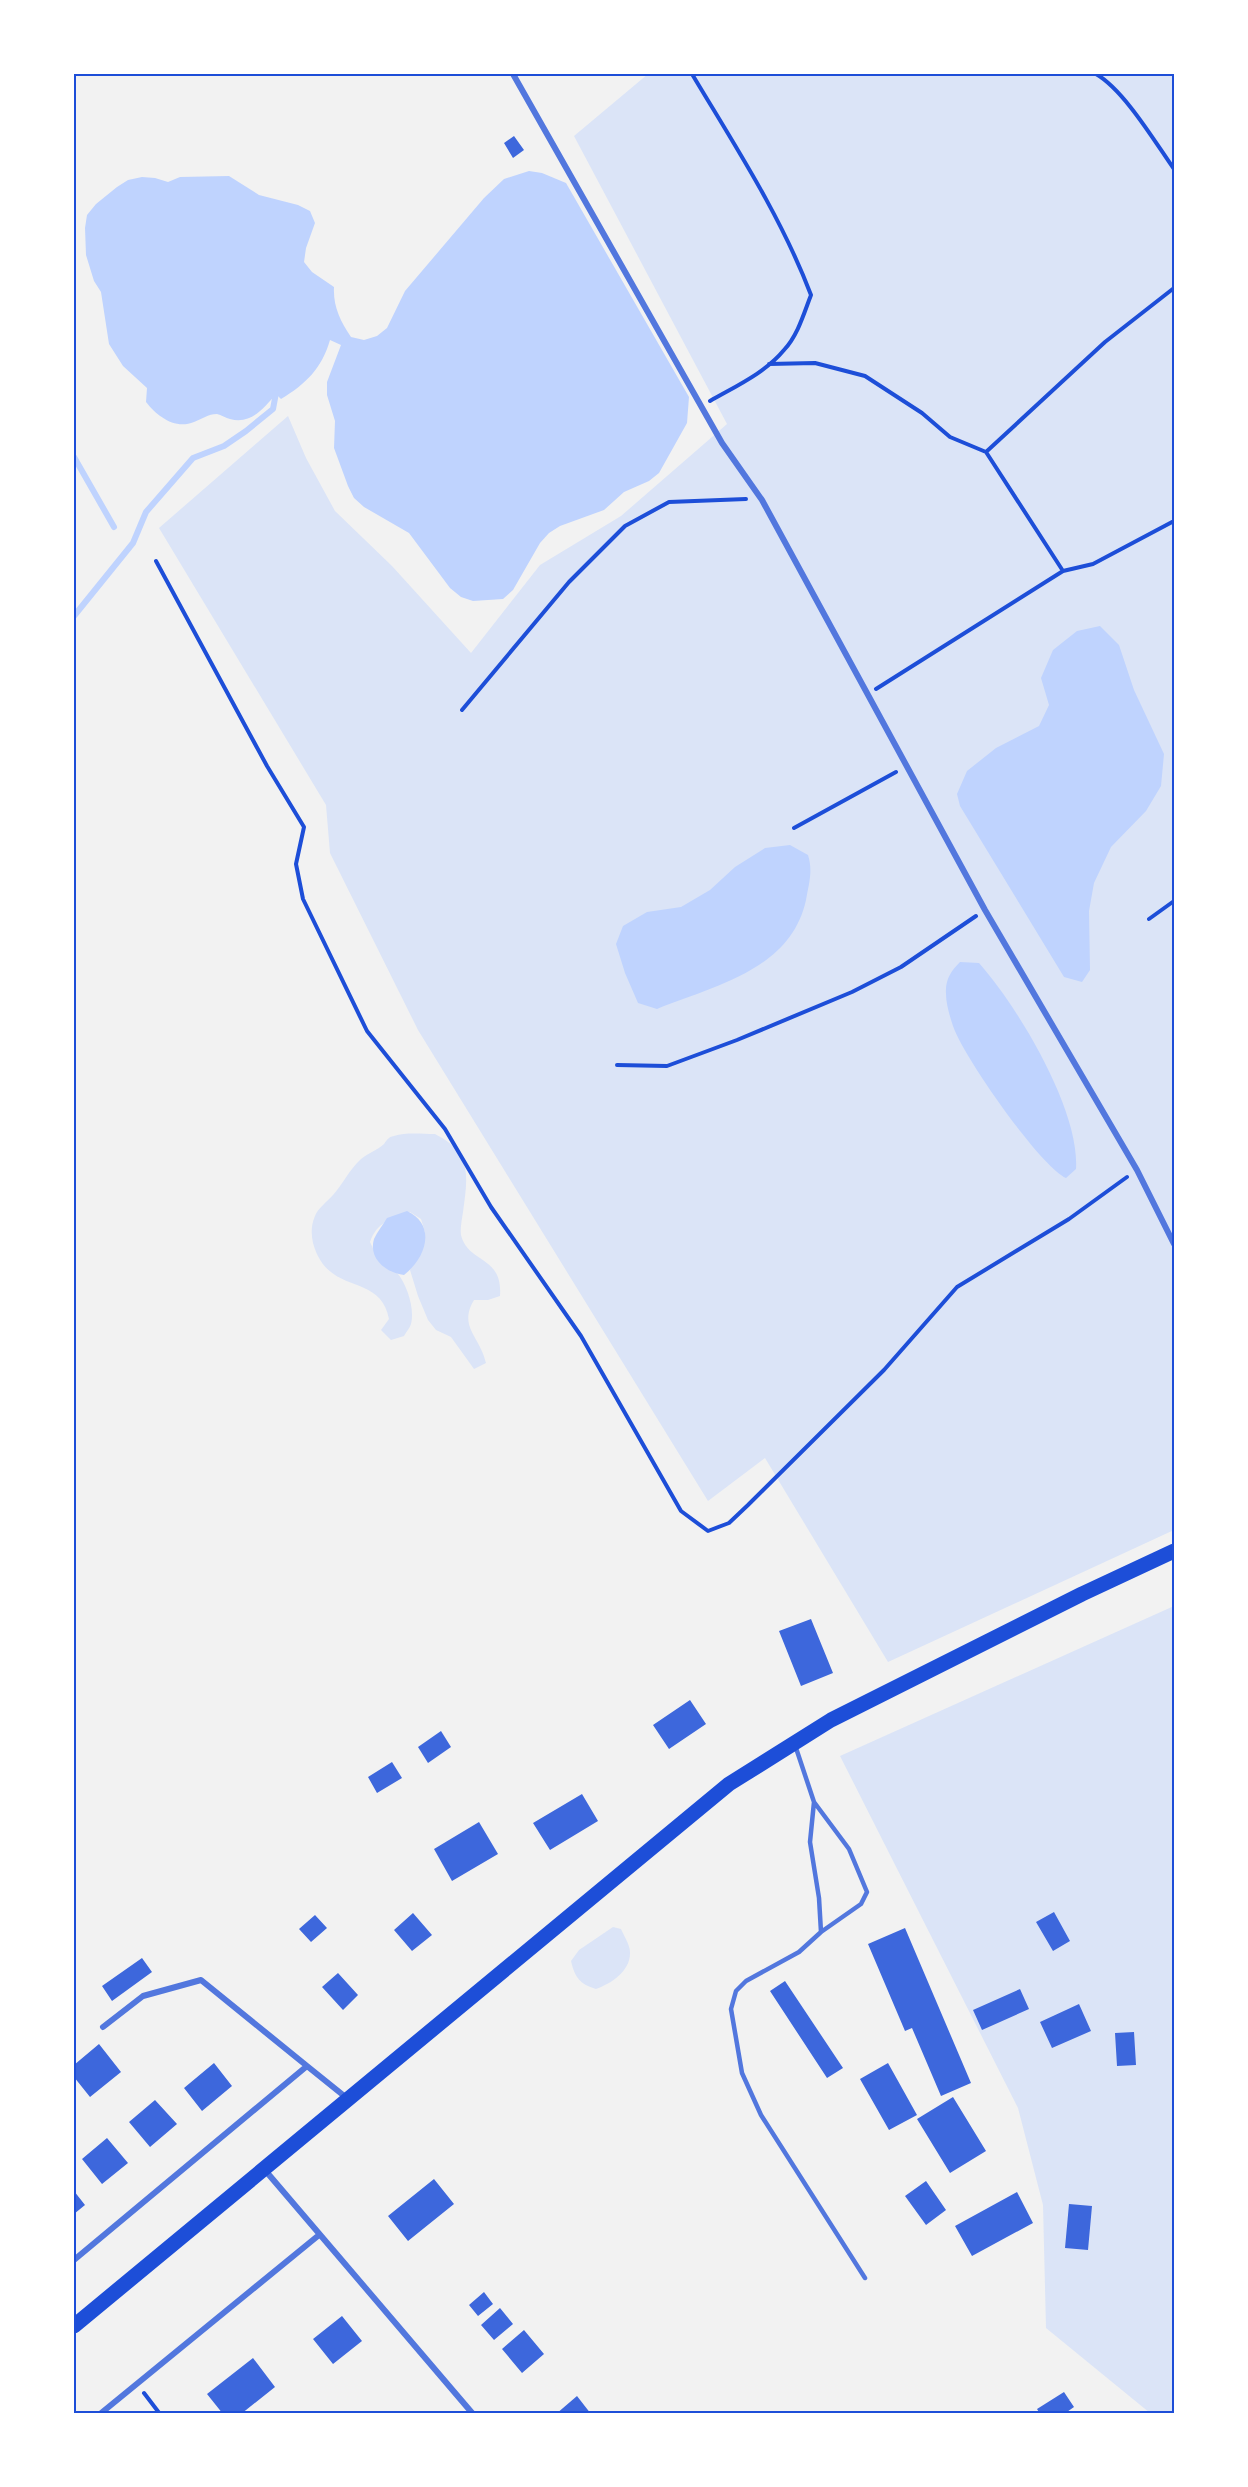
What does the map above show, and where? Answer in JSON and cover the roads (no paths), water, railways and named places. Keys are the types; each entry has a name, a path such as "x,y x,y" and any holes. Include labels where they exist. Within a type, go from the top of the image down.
{"main road":[{"path":"74,2326 729,1784 841,1715 1082,1594 1174,1551"}],"street":[{"path":"513,74 722,443 762,500 985,910 1137,1170 1174,1244"},
{"path":"104,2026 143,1996 201,1980 348,2099"},
{"path":"74,2260 307,2066"},
{"path":"264,2169 472,2414"},
{"path":"100,2414 319,2235"}],"lane":[{"path":"794,1742 814,1802 849,1849 867,1892 861,1904 821,1932 799,1952 746,1981 736,1991 731,2009 742,2073 761,2115 865,2278"},
{"path":"814,1802 810,1842 819,1898 821,1932"}],"water":[{"path":"529,171 542,173 566,183 689,397 687,423 659,473 649,481 624,492 604,510 560,526 549,533 540,543 513,590 503,599 473,601 461,597 450,588 409,533 364,507 354,498 334,448 335,421 327,395 327,382 341,345 330,340 318,367 305,381 281,399 276,394 262,410 251,417 238,420 214,414 194,422 180,424 161,417 150,407 146,402 147,388 123,366 109,344 101,292 94,281 86,255 85,228 87,215 96,204 128,180 142,177 168,182 180,177 229,176 259,195 298,205 310,211 315,223 306,248 304,262 312,272 334,287 336,307 344,325 351,337 364,340 377,336 387,328 405,291 484,198 504,179"},
{"path":"1100,626 1119,645 1134,690 1164,754 1161,786 1146,811 1111,847 1094,883 1089,911 1090,970 1082,982 1064,977 960,806 957,794 967,771 996,748 1039,726 1049,705 1041,678 1053,650 1077,631"},
{"path":"790,845 808,855 810,872 806,900 798,924 784,943 767,959 725,983 657,1009 638,1003 616,944 623,926 647,912 681,907 710,890 735,867 765,848"},
{"path":"960,962 979,963 1011,1005 1044,1060 1068,1118 1075,1145 1076,1169 1066,1178 1038,1153 1021,1132 986,1084 960,1041 949,1015 946,984"},
{"path":"407,1211 422,1225 425,1242 418,1260 404,1275 380,1264 376,1259 373,1246 375,1236 387,1218"}],"waterway":[{"path":"74,616 133,543 146,512 193,458 224,446 246,431 273,409 276,393"},
{"path":"74,457 114,527"}]}
